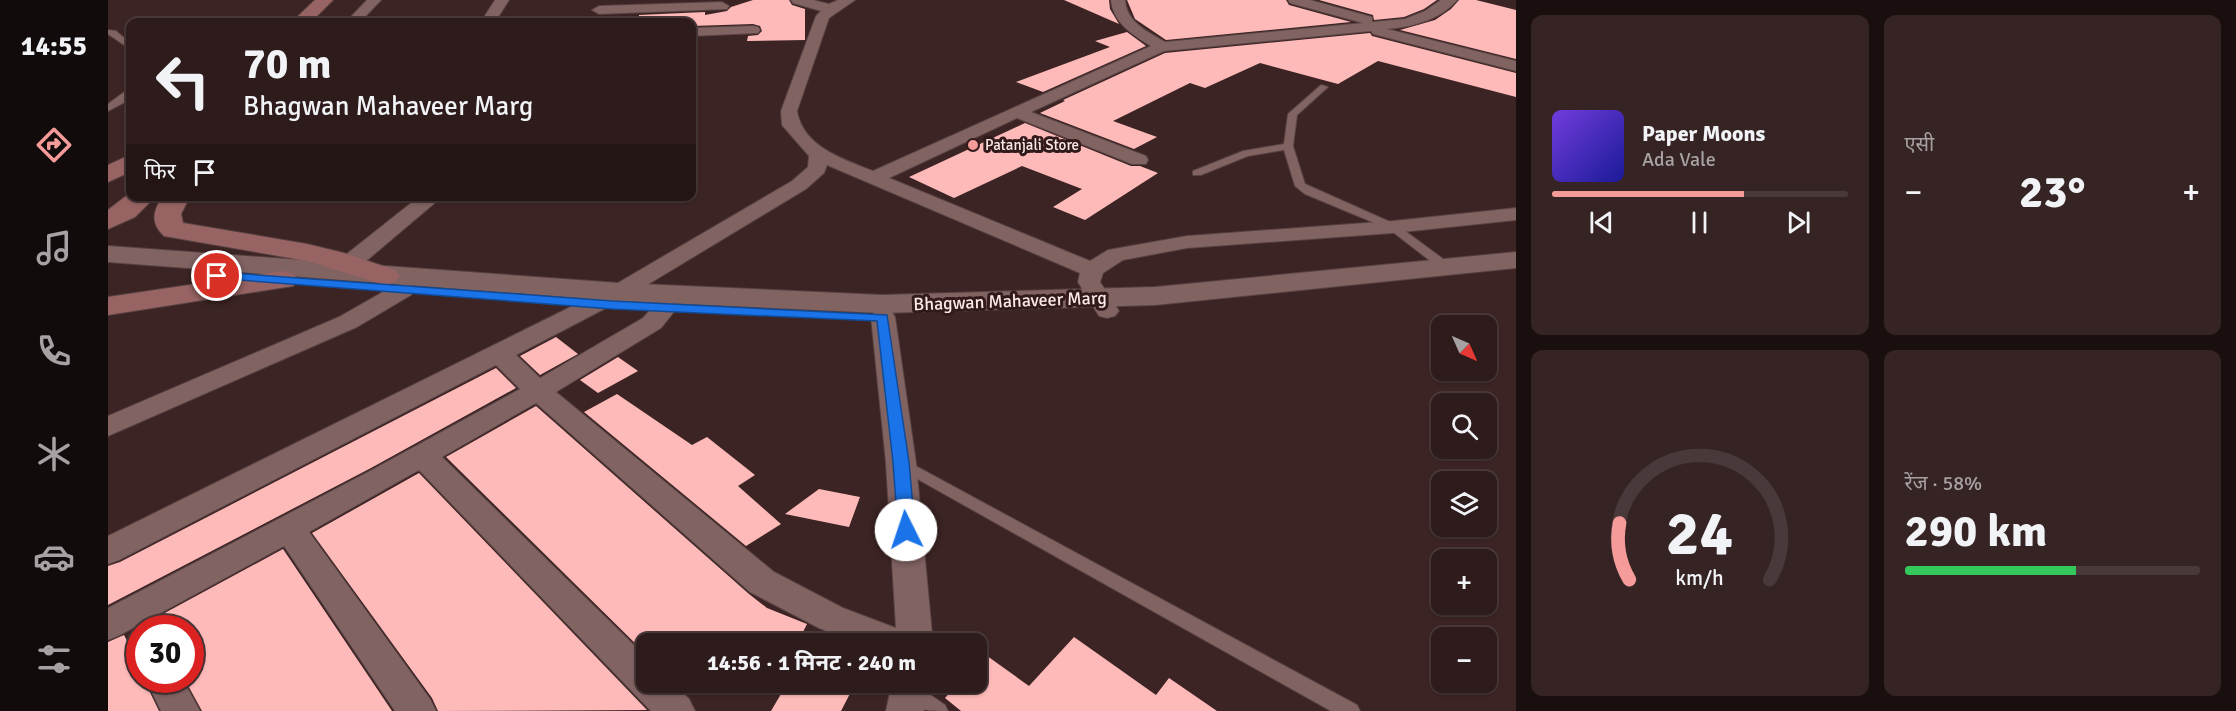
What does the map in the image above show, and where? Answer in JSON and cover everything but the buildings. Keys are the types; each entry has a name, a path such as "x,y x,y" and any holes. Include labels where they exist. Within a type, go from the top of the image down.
{"main road":[{"path":"305,18 325,0"},
{"path":"326,18 345,0"},
{"path":"108,175 126,164"},
{"path":"108,202 126,186"},
{"path":"108,221 126,211 137,201"},
{"path":"173,201 166,221 168,226 174,230 300,250 351,262 394,283"},
{"path":"108,306 283,280"}],"street":[{"path":"357,18 374,0"},
{"path":"491,18 502,0"},
{"path":"798,0 840,4"},
{"path":"1118,0 1120,15 1131,27 1162,47"},
{"path":"1295,0 1385,25"},
{"path":"873,178 1162,47 1385,25 1421,19 1450,0"},
{"path":"840,4 823,16 789,111 791,125 818,155 1092,270"},
{"path":"599,11 722,6"},
{"path":"1358,26 1516,66"},
{"path":"696,32 753,30"},
{"path":"1016,112 1139,160"},
{"path":"108,551 608,298 799,185 817,169 818,155"},
{"path":"351,262 427,201"},
{"path":"1103,305 1089,282 1092,270 1116,255 1177,244 1393,227 1516,214"},
{"name":"Bhagwan Mahaveer Marg","path":"108,254 394,283 608,298 882,304 1103,305 1164,308 1516,273"},
{"name":"Bhagwan Mahaveer Marg","path":"608,298 665,308 883,317 1103,305 1155,296 1516,260"},
{"name":"Bhagwan Mahaveer Marg","path":"108,268 283,280 394,283"},
{"path":"108,427 348,322 394,283"},
{"path":"140,615 289,529 539,392 652,323 665,308"},
{"path":"883,317 901,462 914,633"},
{"path":"500,354 539,392 762,582 831,618 870,633"},
{"path":"423,456 636,671"},
{"path":"289,529 417,711"},
{"path":"172,693 181,711"},
{"path":"658,693 676,711"}],"lane":[{"path":"108,32 113,33 126,44"},
{"path":"1324,87 1293,114 1294,120 1288,146 1300,186 1309,192 1393,227 1446,267"},
{"path":"108,108 126,95"},
{"path":"1197,173 1246,153 1288,146"},
{"path":"901,462 1350,711"}],"place":[{"name":"Patanjali Store","path":"973,145"}],"route":[{"path":"217,276 612,305 883,317 901,462 906,530"}]}
